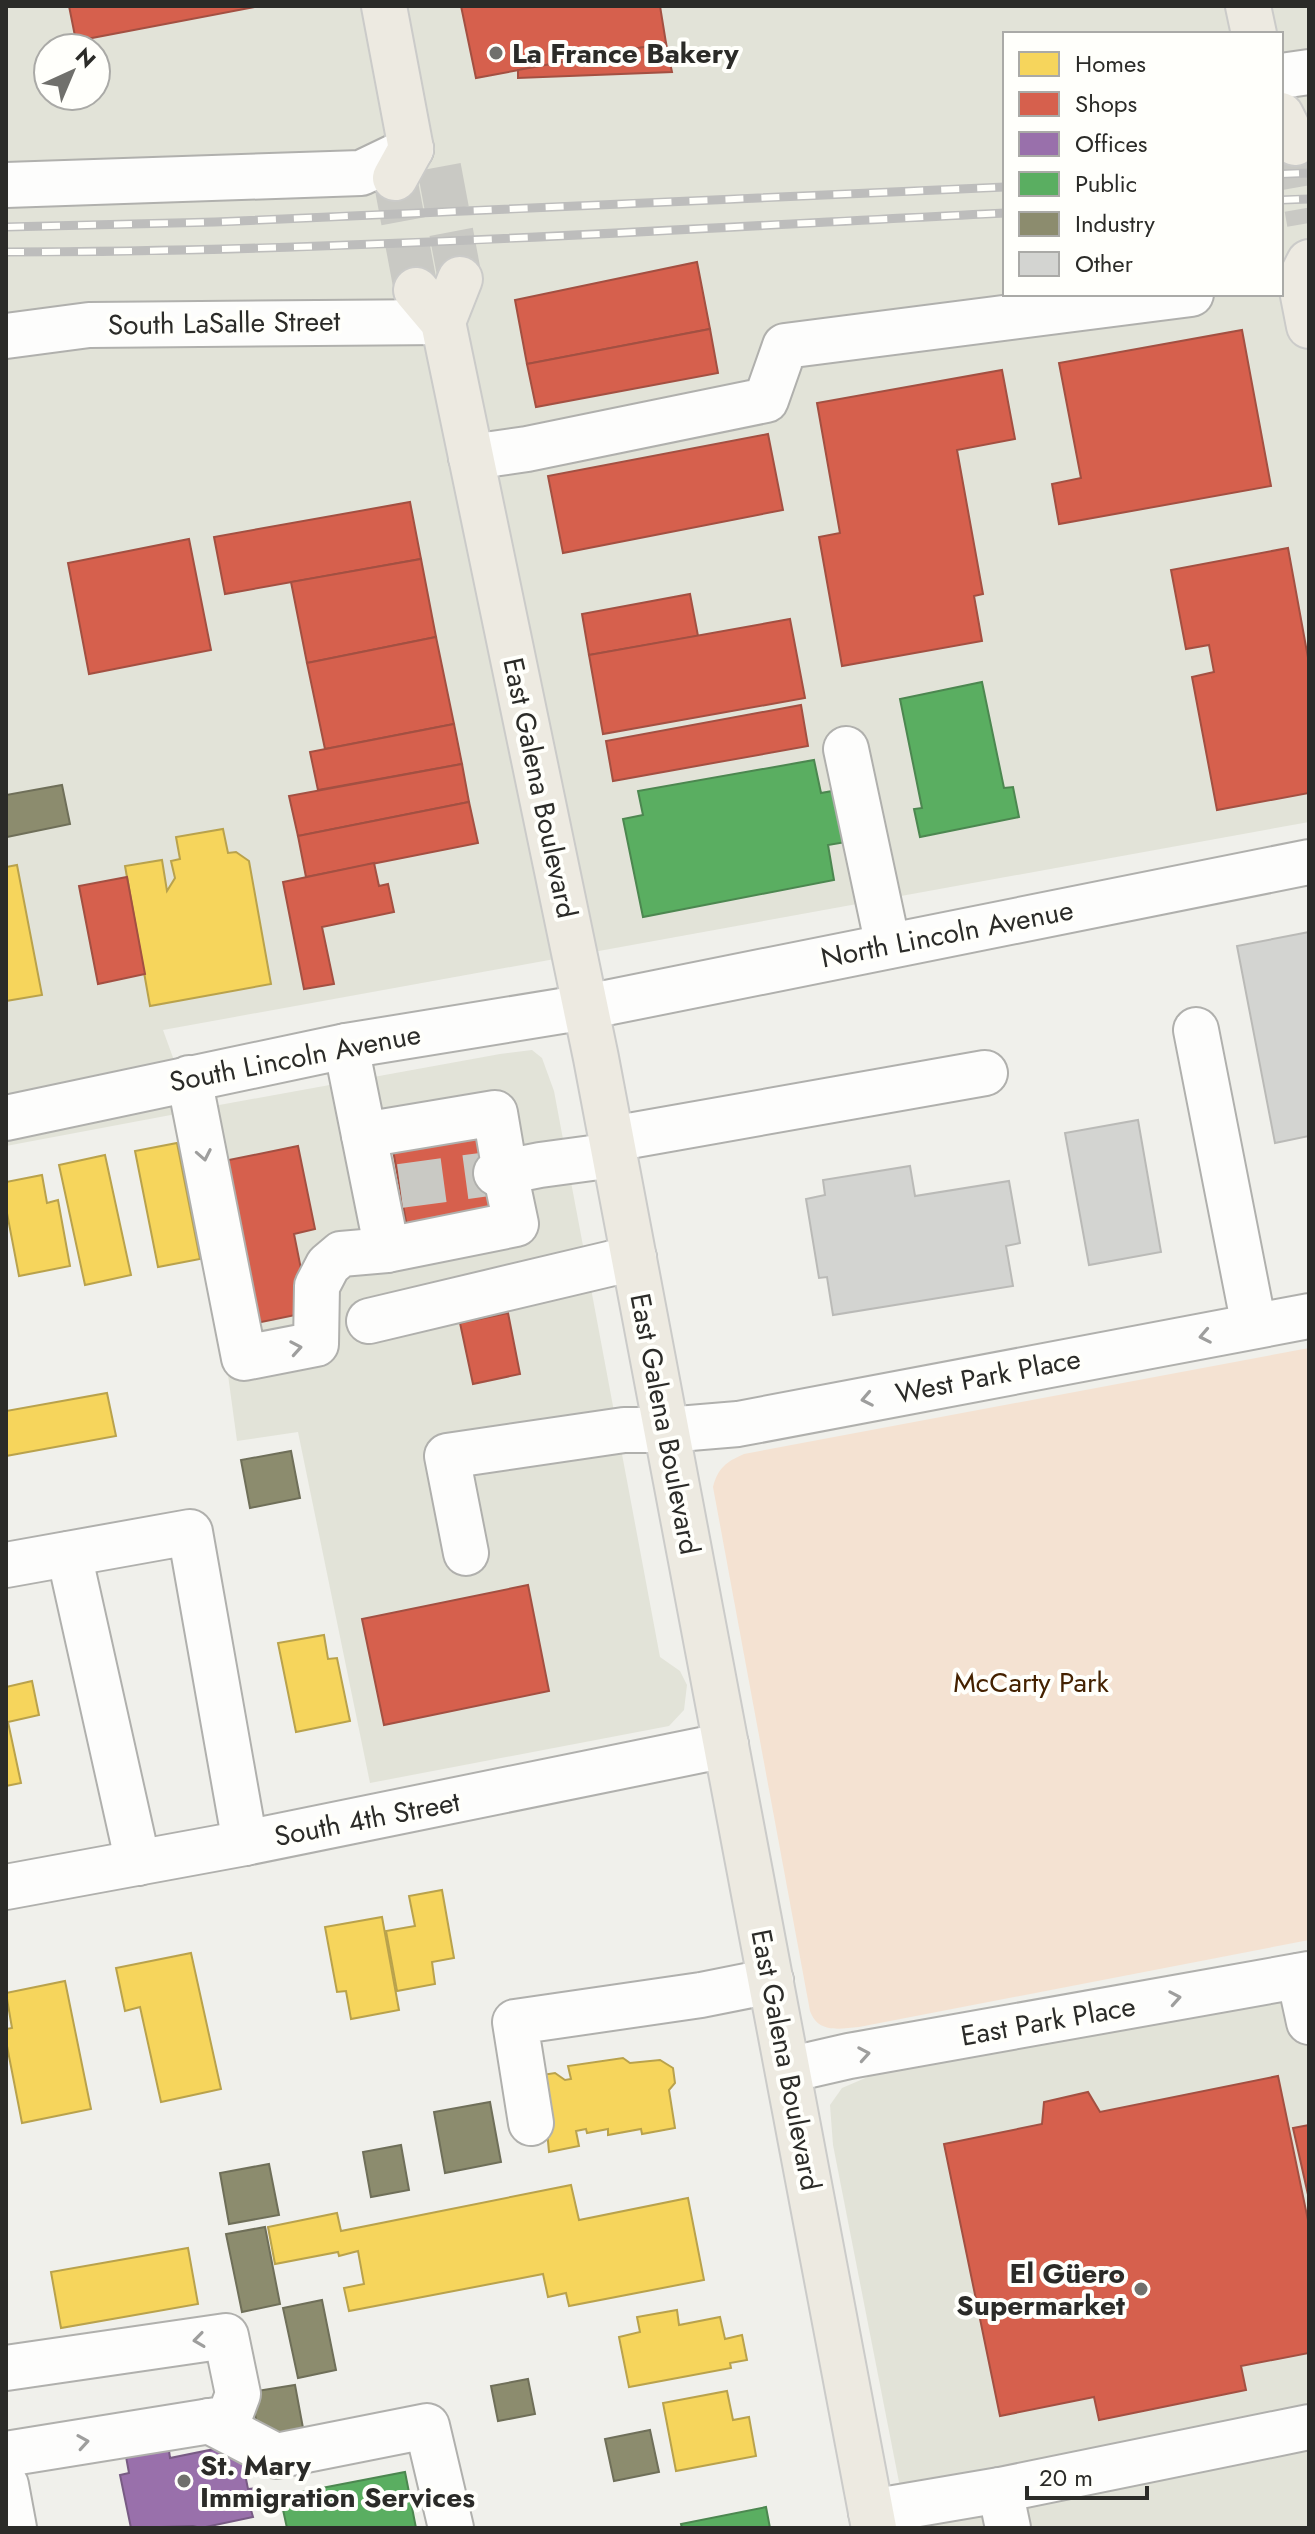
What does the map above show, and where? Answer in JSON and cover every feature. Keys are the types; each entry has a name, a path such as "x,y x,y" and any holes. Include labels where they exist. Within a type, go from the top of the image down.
{"main road":[{"path":"384,6 415,165"},
{"path":"1248,6 1254,32"},
{"path":"1293,273 1309,326"},
{"path":"429,306 460,279"},
{"name":"East Galena Boulevard","path":"429,306 471,457 586,1007 873,2520"}],"street":[{"path":"1283,76 1309,72"},
{"path":"6,185 361,173 415,165"},
{"path":"471,457 527,449 766,400 785,346 1175,296"},
{"name":"South LaSalle Street","path":"6,336 89,325 429,306"},
{"path":"846,749 888,946"},
{"name":"North Lincoln Avenue","path":"586,1007 1309,862"},
{"name":"South Lincoln Avenue","path":"6,1118 346,1046 586,1007"},
{"path":"1196,1030 1254,1326"},
{"path":"346,1046 364,1135 387,1187 387,1250"},
{"path":"500,1173 613,1147 985,1073"},
{"path":"189,1078 244,1358 316,1344 317,1286 328,1265 341,1254 387,1250 516,1224 500,1173 495,1113 364,1135"},
{"path":"369,1321 634,1258"},
{"name":"West Park Place","path":"466,1553 447,1456 624,1430 738,1424 1309,1316"},
{"path":"6,1565 190,1532 245,1843"},
{"path":"69,1554 138,1863"},
{"name":"South 4th Street","path":"6,1887 245,1843 726,1745"},
{"path":"1304,1975 1309,2022"},
{"name":"East Park Place","path":"788,2070 849,2056 1304,1975"},
{"path":"531,2123 515,2022 701,1995 771,1981"},
{"path":"6,2368 226,2336 238,2394 229,2418 6,2454"},
{"path":"209,2421 276,2456 427,2426 451,2528"},
{"path":"873,2520 1004,2509 1309,2427"},
{"path":"6,2485 14,2528"}],"shaded area":[{"path":"6,6 1309,6 1309,822 163,1030 192,1110 500,1054 532,1050 542,1058 554,1091 660,1657 680,1671 687,1685 684,1710 669,1726 370,1783 298,1432 237,1441 192,1111 6,1146"},
{"path":"1309,1991 1309,2528 908,2528 833,2145 830,2105 842,2088 870,2076"}],"green space":[{"name":"McCarty Park","path":"1309,1348 1309,1940 859,2027 830,2028 818,2023 810,2011 713,1487 720,1470 744,1454"}],"building: Homes":[{"path":"223,829 228,853 236,852 249,861 271,984 150,1006 125,866 162,860 167,891 175,878 171,861 180,859 176,837"},
{"path":"17,865 42,995 6,1001 6,867"},
{"path":"177,1143 200,1259 158,1267 135,1151"},
{"path":"105,1155 131,1275 85,1285 59,1165"},
{"path":"42,1175 47,1203 58,1200 70,1266 19,1276 6,1208 6,1182"},
{"path":"107,1393 116,1436 6,1456 6,1411"},
{"path":"324,1635 328,1659 337,1658 350,1721 296,1732 278,1643"},
{"path":"32,1681 39,1715 8,1722 21,1783 6,1786 6,1687"},
{"path":"442,1890 454,1958 432,1962 435,1984 397,1991 386,1931 415,1926 409,1896"},
{"path":"382,1917 399,2010 351,2019 346,1991 337,1992 325,1927"},
{"path":"191,1953 221,2089 161,2102 140,2007 125,2011 116,1968"},
{"path":"65,1981 91,2109 22,2123 6,2041 6,2029 12,2028 6,1993"},
{"path":"623,2058 630,2063 660,2060 673,2068 675,2083 669,2090 675,2128 642,2134 641,2129 608,2135 608,2129 587,2133 586,2129 576,2131 579,2146 549,2152 542,2075 555,2073 565,2080 571,2079 568,2066"},
{"path":"571,2185 579,2220 688,2198 704,2280 569,2306 566,2293 548,2297 543,2274 349,2311 344,2288 364,2284 358,2251 275,2264 268,2227 337,2213 341,2231"},
{"path":"188,2248 198,2304 61,2328 51,2272"},
{"path":"677,2310 679,2325 720,2317 725,2339 742,2335 747,2360 730,2363 731,2368 629,2387 619,2337 640,2332 637,2317"},
{"path":"727,2391 733,2420 749,2417 756,2456 676,2471 663,2403"}],"building: Shops":[{"path":"69,6 260,6 112,34 74,32"},
{"path":"461,6 660,6 666,43 476,78"},
{"path":"666,43 672,72 518,78 518,70"},
{"path":"697,262 710,329 527,364 515,300"},
{"path":"710,329 718,373 536,407 527,364"},
{"path":"1242,330 1271,486 1059,524 1052,484 1081,478 1059,363"},
{"path":"1002,370 1015,439 957,450 983,594 974,596 982,641 842,666 819,537 840,533 817,403"},
{"path":"768,434 783,510 563,553 548,476"},
{"path":"410,502 421,559 225,594 214,537"},
{"path":"189,539 211,650 89,674 68,563"},
{"path":"1288,548 1309,663 1309,793 1217,810 1192,677 1214,672 1209,645 1186,649 1171,570"},
{"path":"421,559 436,637 307,663 291,582"},
{"path":"690,594 698,636 589,655 582,614"},
{"path":"790,619 805,698 603,734 589,655"},
{"path":"436,637 454,724 325,749 307,663"},
{"path":"801,705 808,746 613,781 606,741"},
{"path":"454,724 462,764 318,790 310,752"},
{"path":"462,764 469,802 298,836 289,796"},
{"path":"469,802 478,843 306,877 298,836"},
{"path":"374,863 379,886 388,884 394,912 322,927 334,984 304,989 283,882"},
{"path":"127,877 145,974 98,984 79,886"},
{"path":"486,1122 502,1210 407,1227 391,1139"},
{"path":"298,1146 315,1229 294,1234 302,1274 297,1275 305,1313 247,1325 214,1163"},
{"path":"508,1313 520,1374 473,1384 460,1323"},
{"path":"528,1585 549,1691 384,1725 362,1619"},
{"name":"El Güero Supermarket","path":"1278,2076 1309,2225 1309,2353 1241,2366 1246,2390 1099,2420 1094,2397 1000,2416 944,2144 1042,2124 1044,2102 1088,2092 1100,2112"},
{"path":"1309,2125 1309,2199 1293,2128"}],"building: Offices":[{"name":"St. Mary Immigration Services","path":"168,2443 170,2458 239,2444 248,2489 258,2488 262,2509 251,2510 253,2517 201,2528 131,2528 120,2475 129,2473 125,2451"}],"building: Public":[{"path":"982,682 1004,788 1013,787 1019,817 920,837 914,809 922,808 900,699"},
{"path":"814,760 821,793 838,790 846,842 828,845 834,880 643,917 623,819 643,815 638,791"},
{"path":"405,2472 416,2528 287,2528 280,2496"},
{"path":"766,2507 770,2528 682,2528 681,2524"}],"building: Industry":[{"path":"62,785 70,824 7,837 6,795"},
{"path":"291,1451 300,1498 250,1508 241,1460"},
{"path":"490,2102 501,2162 445,2173 434,2112"},
{"path":"401,2145 409,2190 371,2197 363,2152"},
{"path":"269,2164 279,2215 229,2224 220,2173"},
{"path":"265,2227 280,2304 242,2312 226,2234"},
{"path":"322,2300 336,2370 298,2378 283,2308"},
{"path":"528,2379 535,2414 498,2421 491,2386"},
{"path":"295,2385 303,2428 259,2436 251,2392"},
{"path":"650,2430 659,2472 614,2481 605,2439"}],"building: Other":[{"path":"1309,932 1309,1136 1275,1143 1237,946"},
{"path":"1138,1120 1161,1252 1089,1265 1065,1133"},
{"path":"910,1166 915,1196 1009,1181 1020,1243 1006,1246 1013,1286 833,1315 827,1277 819,1278 806,1199 825,1195 823,1180"}],"tunnel":[{"path":"1295,143 1309,223"},
{"path":"439,167 460,279"},
{"path":"395,178 416,290"},
{"path":"400,1186 496,1173"}],"railway":[{"path":"1283,174 1309,173"},
{"path":"6,227 215,222 1003,187"},
{"path":"1283,200 1309,199"},
{"path":"6,252 381,244 1003,213"}],"place":[{"name":"La France Bakery","path":"496,53"},
{"name":"El Güero Supermarket","path":"1141,2289"},
{"name":"St. Mary Immigration Services","path":"184,2481"}]}
